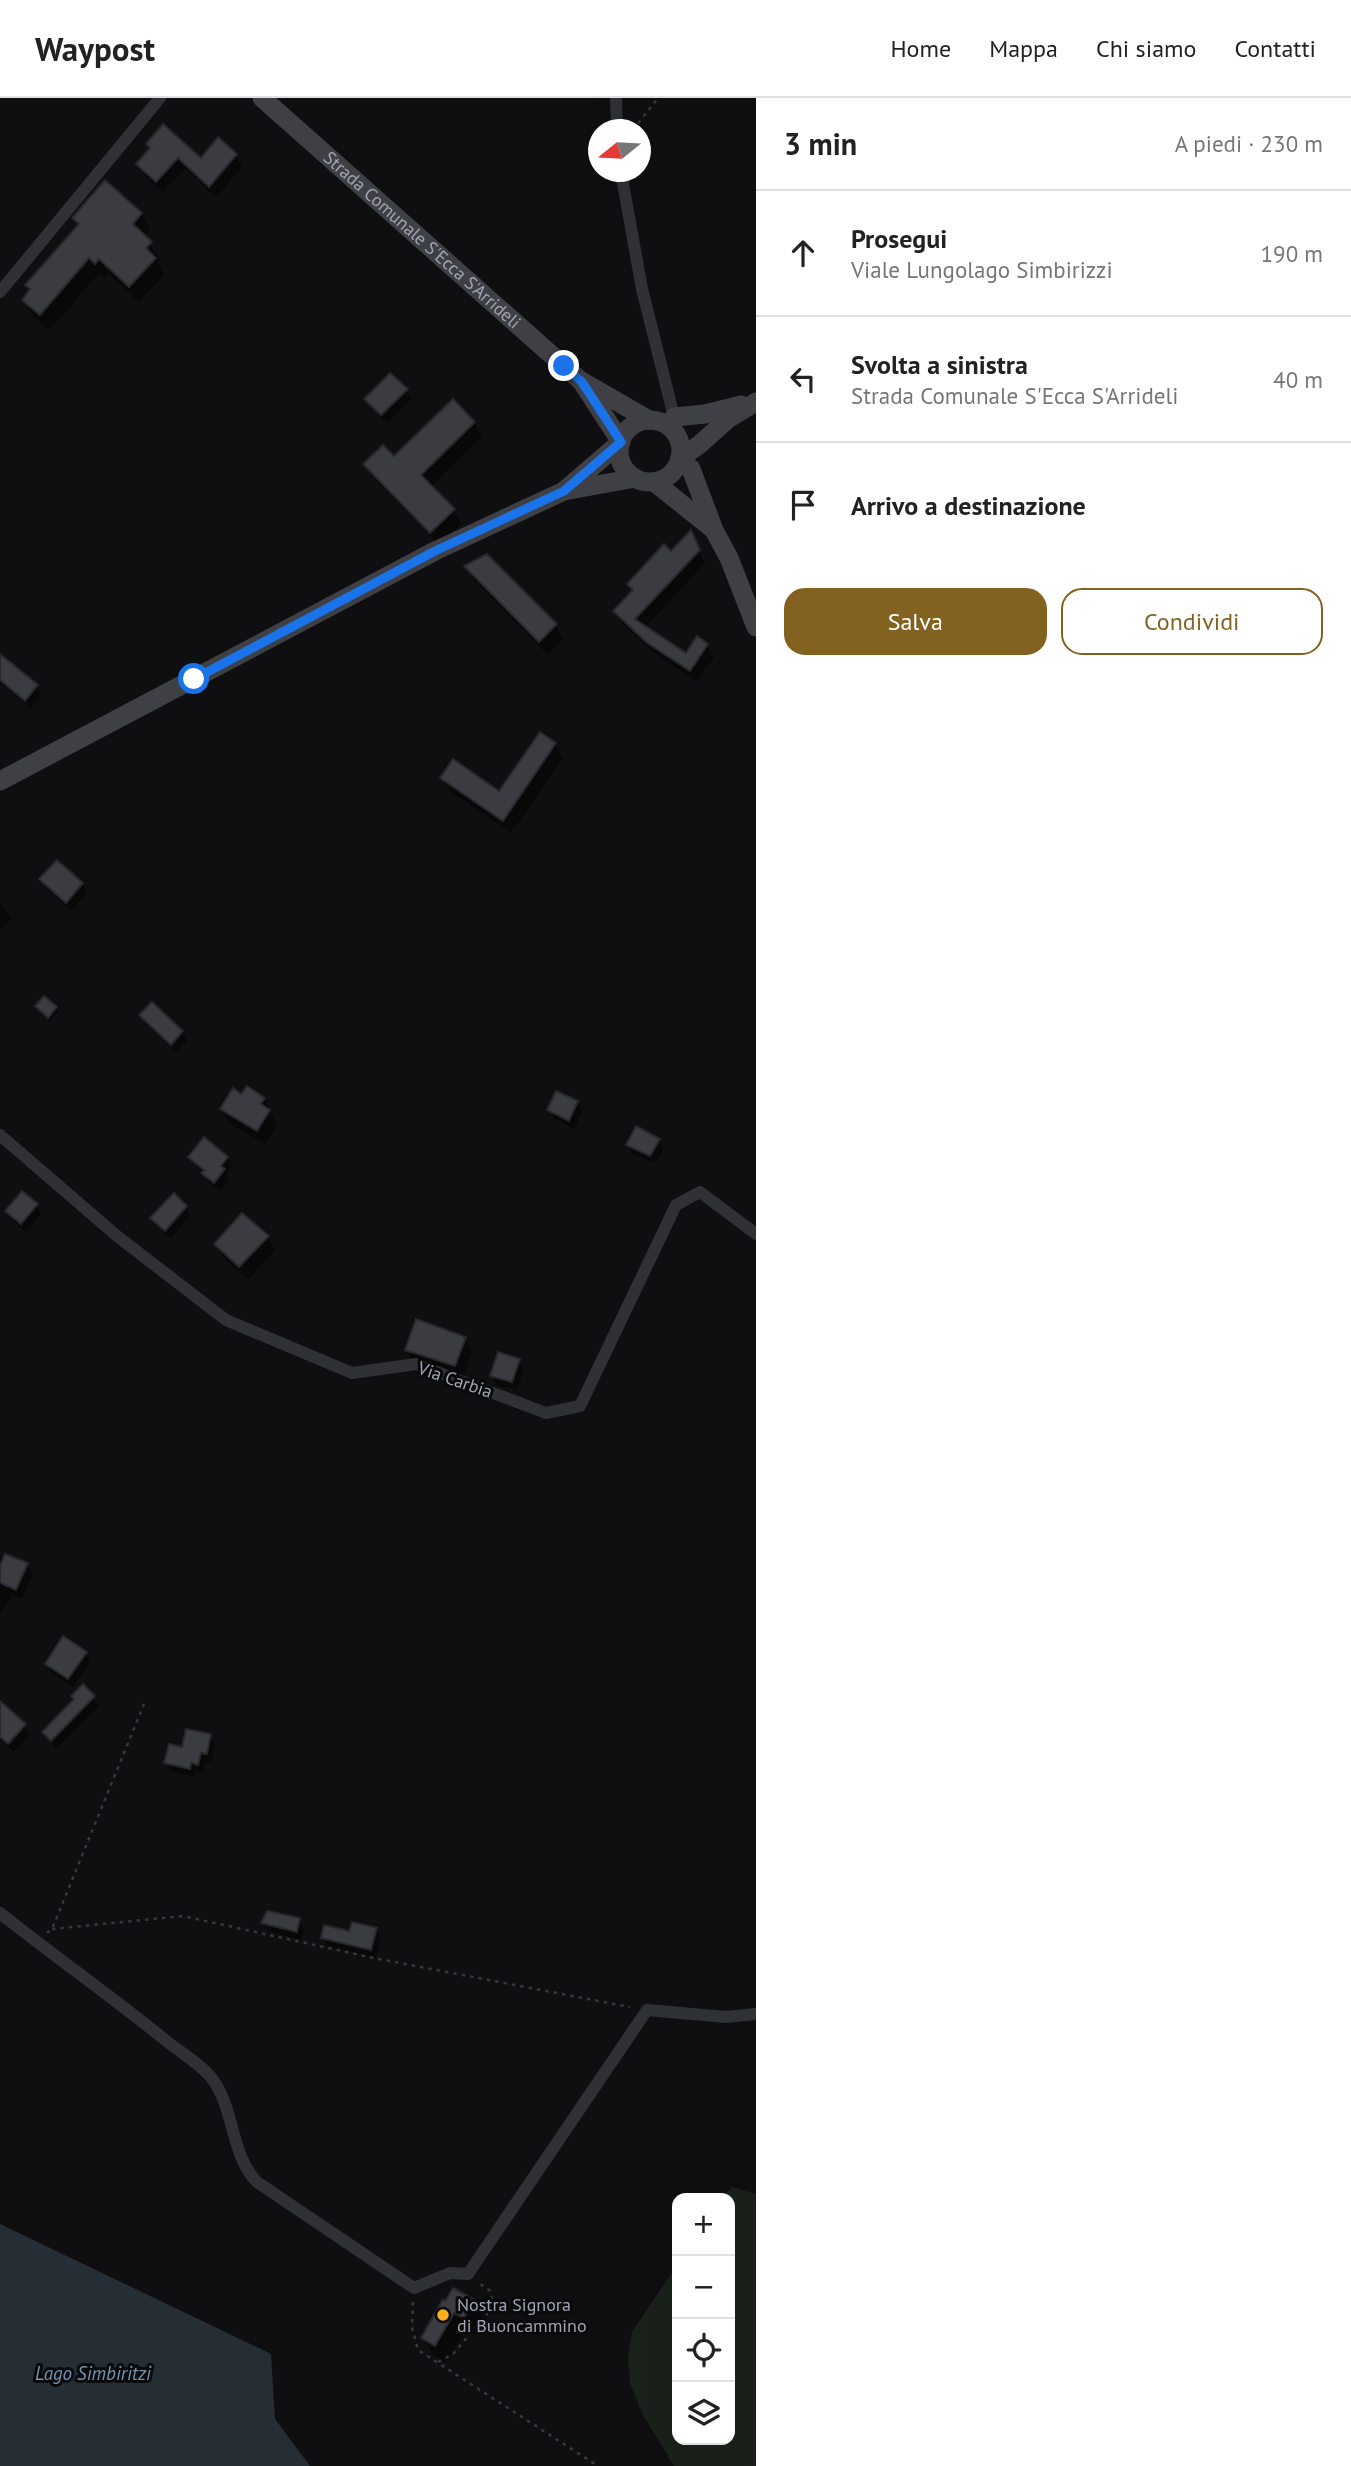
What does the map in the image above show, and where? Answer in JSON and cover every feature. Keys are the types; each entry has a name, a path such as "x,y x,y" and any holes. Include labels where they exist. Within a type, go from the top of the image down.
{"main road":[{"name":"Strada Comunale S'Ecca S'Arrideli","path":"262,98 582,382 621,442"},
{"name":"Strada Comunale S'Ecca S'Arrideli","path":"582,382 661,419"},
{"path":"0,781 435,551 564,491 621,442 631,426 661,419 705,414 756,402"},
{"path":"680,458 699,445 727,419 756,402"},
{"path":"564,491 668,477 678,467 682,447 661,419"},
{"path":"621,442 622,463 627,471 645,480 714,530"},
{"path":"680,458 691,470 756,627"}],"street":[{"path":"0,292 160,98"},
{"path":"616,98 617,119"},
{"path":"623,182 661,419"},
{"name":"Via Carbia","path":"0,1135 117,1236 226,1321 352,1373 415,1364 546,1413 580,1406 676,1205 700,1192 756,1234"},
{"path":"0,1913 134,2015 212,2079 224,2100 242,2160 257,2182 414,2288 450,2273 468,2274 648,2010 726,2017 756,2014"}],"path":[{"path":"642,119 659,98"},
{"path":"37,1942 52,1929 144,1704"},
{"path":"52,1929 183,1916 369,1957 648,2010"},
{"path":"438,2361 453,2354 488,2313 492,2301 490,2291 468,2274"},
{"path":"414,2288 412,2327 418,2350 598,2466"}],"shaded area":[{"path":"732,2187 756,2194 756,2466 674,2466 643,2415 630,2383 628,2357 632,2332 672,2272 672,2445 735,2445 735,2193 727,2193"}],"water":[{"name":"Lago Simbiritzi","path":"0,2224 271,2354 275,2419 310,2466 0,2466"}],"building":[{"path":"163,124 201,158 218,137 237,154 209,187 178,158 156,182 136,164 150,148 146,144"},
{"path":"105,180 142,213 133,224 152,242 146,248 156,258 129,287 99,259 95,264 89,258 40,315 22,300 30,289 25,285 79,224 72,218"},
{"path":"390,373 408,389 381,415 364,399"},
{"path":"453,399 475,422 421,475 455,509 430,533 363,464 383,445 394,456"},
{"path":"691,530 700,550 635,619 686,653 697,636 708,644 690,671 646,642 613,611 633,590 627,584 664,544 671,551"},
{"path":"487,554 557,624 539,642 464,566"},
{"path":"0,654 38,685 25,701 0,680"},
{"path":"540,732 556,743 503,821 440,778 453,759 499,791"},
{"path":"57,860 83,883 66,903 39,879"},
{"path":"44,996 57,1007 48,1018 35,1006"},
{"path":"152,1002 183,1031 171,1045 139,1015"},
{"path":"247,1086 265,1098 261,1104 270,1110 257,1131 220,1109 233,1088 241,1094"},
{"path":"556,1091 578,1101 569,1121 547,1110"},
{"path":"636,1126 660,1139 650,1156 626,1145"},
{"path":"204,1137 228,1157 221,1166 225,1169 214,1183 201,1173 204,1170 188,1157"},
{"path":"22,1191 38,1204 21,1224 5,1211"},
{"path":"174,1193 187,1206 165,1231 150,1218"},
{"path":"242,1213 269,1236 239,1267 214,1244"},
{"path":"416,1319 466,1337 455,1366 405,1350"},
{"path":"498,1352 520,1359 512,1382 490,1376"},
{"path":"5,1554 28,1563 16,1590 0,1583 0,1565"},
{"path":"63,1636 87,1652 68,1679 45,1664"},
{"path":"83,1684 95,1696 51,1741 42,1732 74,1699 71,1696"},
{"path":"0,1701 26,1724 8,1744 0,1737"},
{"path":"186,1729 211,1734 207,1754 201,1753 198,1765 191,1763 190,1769 164,1763 169,1744 182,1747"},
{"path":"267,1911 300,1918 297,1932 261,1923"},
{"path":"352,1922 377,1928 371,1950 321,1938 324,1925 349,1931"},
{"name":"Nostra Signora di Buoncammino","path":"453,2288 475,2300 464,2318 454,2313 435,2346 421,2338 443,2299 445,2301"}],"place":[{"name":"Nostra Signora di Buoncammino","path":"443,2315"}],"route":[{"path":"194,679 435,551 564,491 621,442 582,382 564,366"}]}
